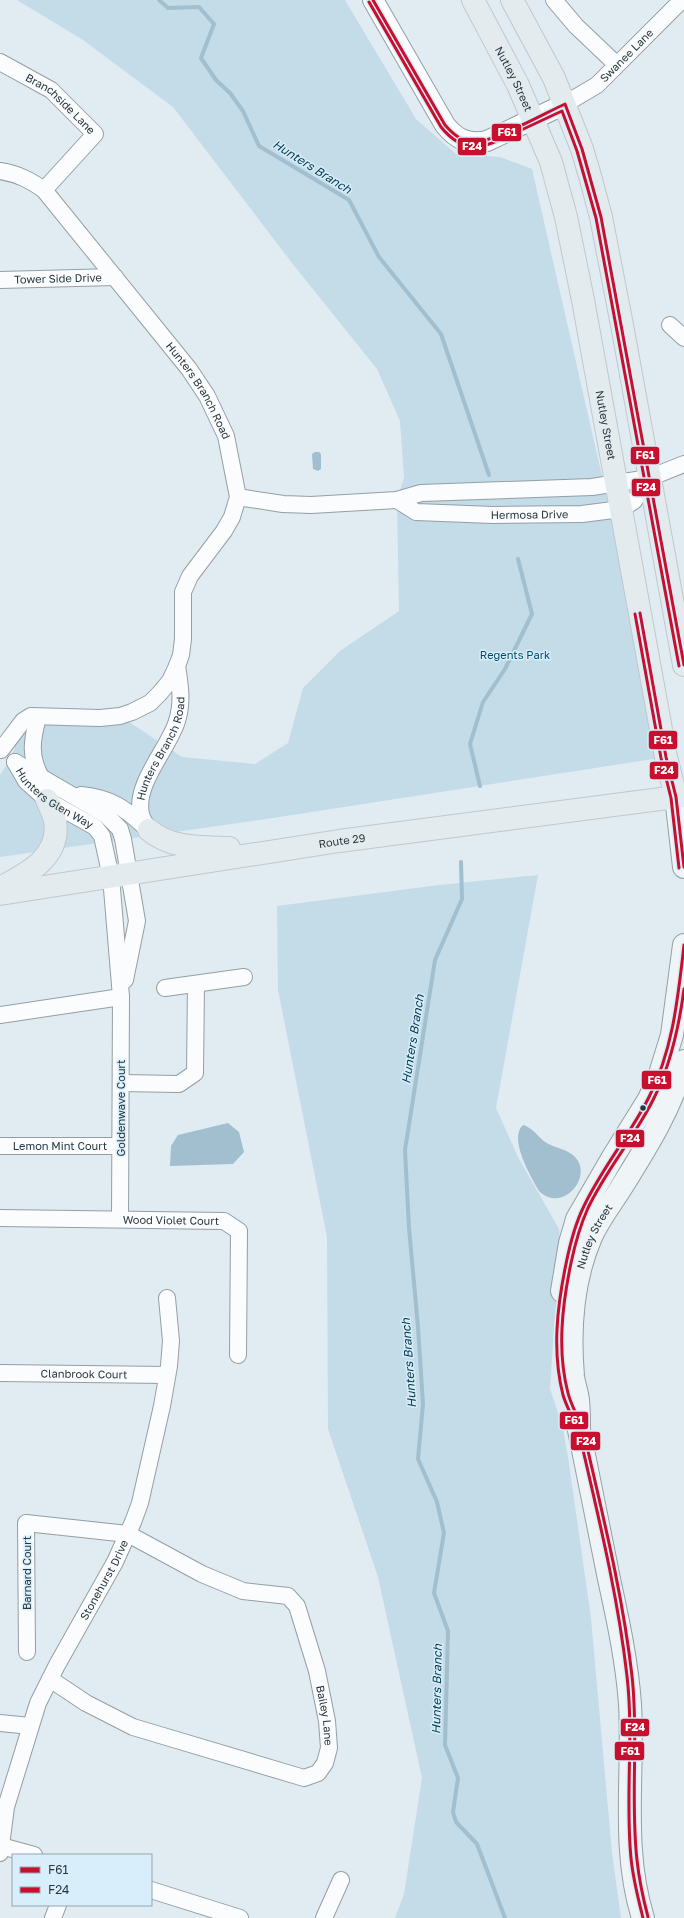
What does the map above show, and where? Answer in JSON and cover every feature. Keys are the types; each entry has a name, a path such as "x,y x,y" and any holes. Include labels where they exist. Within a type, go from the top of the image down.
{"main road":[{"name":"Nutley Street","path":"473,0 518,85 551,162 566,218 583,300 666,757 680,797 684,867"},
{"path":"512,0 554,78 565,104 582,149 601,217 684,665"},
{"name":"Route 29","path":"0,894 288,849 680,797"},
{"path":"0,888 22,877 41,863 49,853 54,842 56,831 55,819 47,800"},
{"path":"149,830 162,840 176,845 198,847 288,849"},
{"name":"Nutley Street","path":"579,1430 563,1395 558,1355 561,1294 570,1243 577,1219 612,1157 648,1099 659,1077 672,1035 684,946"},
{"name":"Nutley Street","path":"643,1918 632,1872 629,1835 631,1736 627,1675 616,1612 579,1430 578,1400 574,1378 571,1332 575,1295 584,1255 601,1217 642,1154 662,1118 684,1061"}],"street":[{"path":"373,0 445,125 452,134 468,142 477,143 533,120 565,104"},
{"path":"554,0 576,26 616,64"},
{"name":"Swanee Lane","path":"565,104 597,85 616,64 682,0"},
{"name":"Branchside Lane","path":"0,62 51,90 95,134 44,190"},
{"name":"Hunters Branch Road","path":"0,171 30,180 44,190 189,370 207,396 226,436 238,497 232,517 224,531 190,576 183,592 183,639 181,655 170,681 159,694 150,703 120,716 37,722 31,716 23,721 6,754"},
{"name":"Tower Side Drive","path":"0,280 115,277"},
{"path":"670,325 684,338"},
{"name":"Hermosa Drive","path":"238,497 283,504 311,505 397,500 422,492 592,487 615,482 649,478 684,464"},
{"path":"621,509 634,501 649,478"},
{"name":"Hermosa Drive","path":"397,500 416,512 493,515 582,514 621,509"},
{"name":"Hunters Branch Road","path":"149,830 141,814 141,802 147,782 177,722 182,696 177,666"},
{"path":"37,722 33,755 34,764 41,777"},
{"name":"Hunters Glen Way","path":"6,754 41,777 106,815 117,826 124,839 120,875"},
{"name":"Hunters Glen Way","path":"6,754 26,781 47,800 96,827 102,836 120,875"},
{"name":"Hunters Glen Way","path":"70,793 95,796 116,804 149,830"},
{"name":"Goldenwave Court","path":"120,875 137,921 121,997"},
{"name":"Goldenwave Court","path":"120,875 120,1219"},
{"path":"165,988 244,978"},
{"path":"121,1083 179,1084 195,1073 196,984"},
{"path":"0,1015 121,997"},
{"name":"Lemon Mint Court","path":"0,1146 120,1146"},
{"name":"Wood Violet Court","path":"0,1218 224,1221 239,1231 238,1355"},
{"name":"Stonehurst Drive","path":"1,1849 6,1807 38,1703 115,1562 140,1503 167,1375 171,1341 167,1298"},
{"name":"Clanbrook Court","path":"0,1373 167,1375"},
{"name":"Barnard Court","path":"27,1652 26,1523 128,1534"},
{"name":"Bailey Lane","path":"50,1679 86,1703 132,1726 231,1757 304,1778 318,1773 325,1763 329,1748 327,1721 317,1671 297,1606 288,1596 243,1592 202,1574 128,1534"},
{"path":"0,1723 30,1726"},
{"path":"1,1849 28,1854"},
{"path":"324,1918 341,1880"},
{"path":"152,1890 240,1918"},
{"path":"54,1918 58,1906"}],"green space":[{"name":"Regents Park","path":"17,0 345,0 416,119 456,154 500,157 532,169 666,757 260,820 0,857 0,775 12,756 23,721 120,716 182,757 255,764 288,743 303,688 340,651 399,611 397,500 404,477 400,421 377,369 292,263 173,107 83,40"},
{"path":"538,875 496,1108 518,1157 559,1229 562,1260 554,1327 550,1389 562,1424 568,1457 591,1618 612,1853 621,1918 395,1918 404,1894 422,1778 378,1577 328,1429 327,1237 278,990 277,906 439,885"}],"shaded area":[{"path":"319,452 321,454 321,469 318,471 313,469 312,454"},
{"path":"228,1123 239,1132 244,1152 233,1164 170,1166 171,1146 178,1135"},
{"path":"523,1125 545,1142 572,1154 580,1165 581,1174 578,1183 566,1196 557,1198 548,1197 539,1191 526,1167 519,1148 519,1131"}],"waterway":[{"name":"Hunters Branch","path":"159,0 168,8 199,7 214,24 201,58 216,80 230,93 243,111 259,146 349,200 379,257 441,334 489,475"},
{"name":"Hunters Branch","path":"480,786 470,744 483,702 505,669 532,614 518,559"},
{"name":"Hunters Branch","path":"461,862 462,899 435,960 405,1150 409,1228 423,1404 418,1459 437,1502 444,1533 434,1593 448,1631 445,1745 458,1778 453,1812 456,1822 477,1844 505,1918"}],"transit line":[{"name":"F61","path":"373,0 445,125 461,139 473,142 493,138 565,104 582,149 601,217 684,665"},
{"name":"F24","path":"369,2 441,127 450,137 459,143 468,146 486,145 562,111 577,151 596,218 679,666"},
{"name":"F61","path":"640,613 666,757 676,797 684,867"},
{"name":"F24","path":"635,614 661,758 671,798 679,868"},
{"name":"F61","path":"643,1918 634,1881 629,1835 630,1722 627,1676 623,1646 607,1556 580,1437 563,1395 558,1362 557,1330 563,1280 571,1242 578,1220 599,1178 649,1097 664,1061 677,1004 684,945"},
{"name":"F24","path":"648,1917 639,1874 635,1837 635,1722 632,1676 628,1646 612,1556 585,1438 582,1426 568,1393 563,1361 562,1328 565,1296 578,1235 595,1194 637,1128 659,1087 673,1046 680,1017 684,989"}]}
